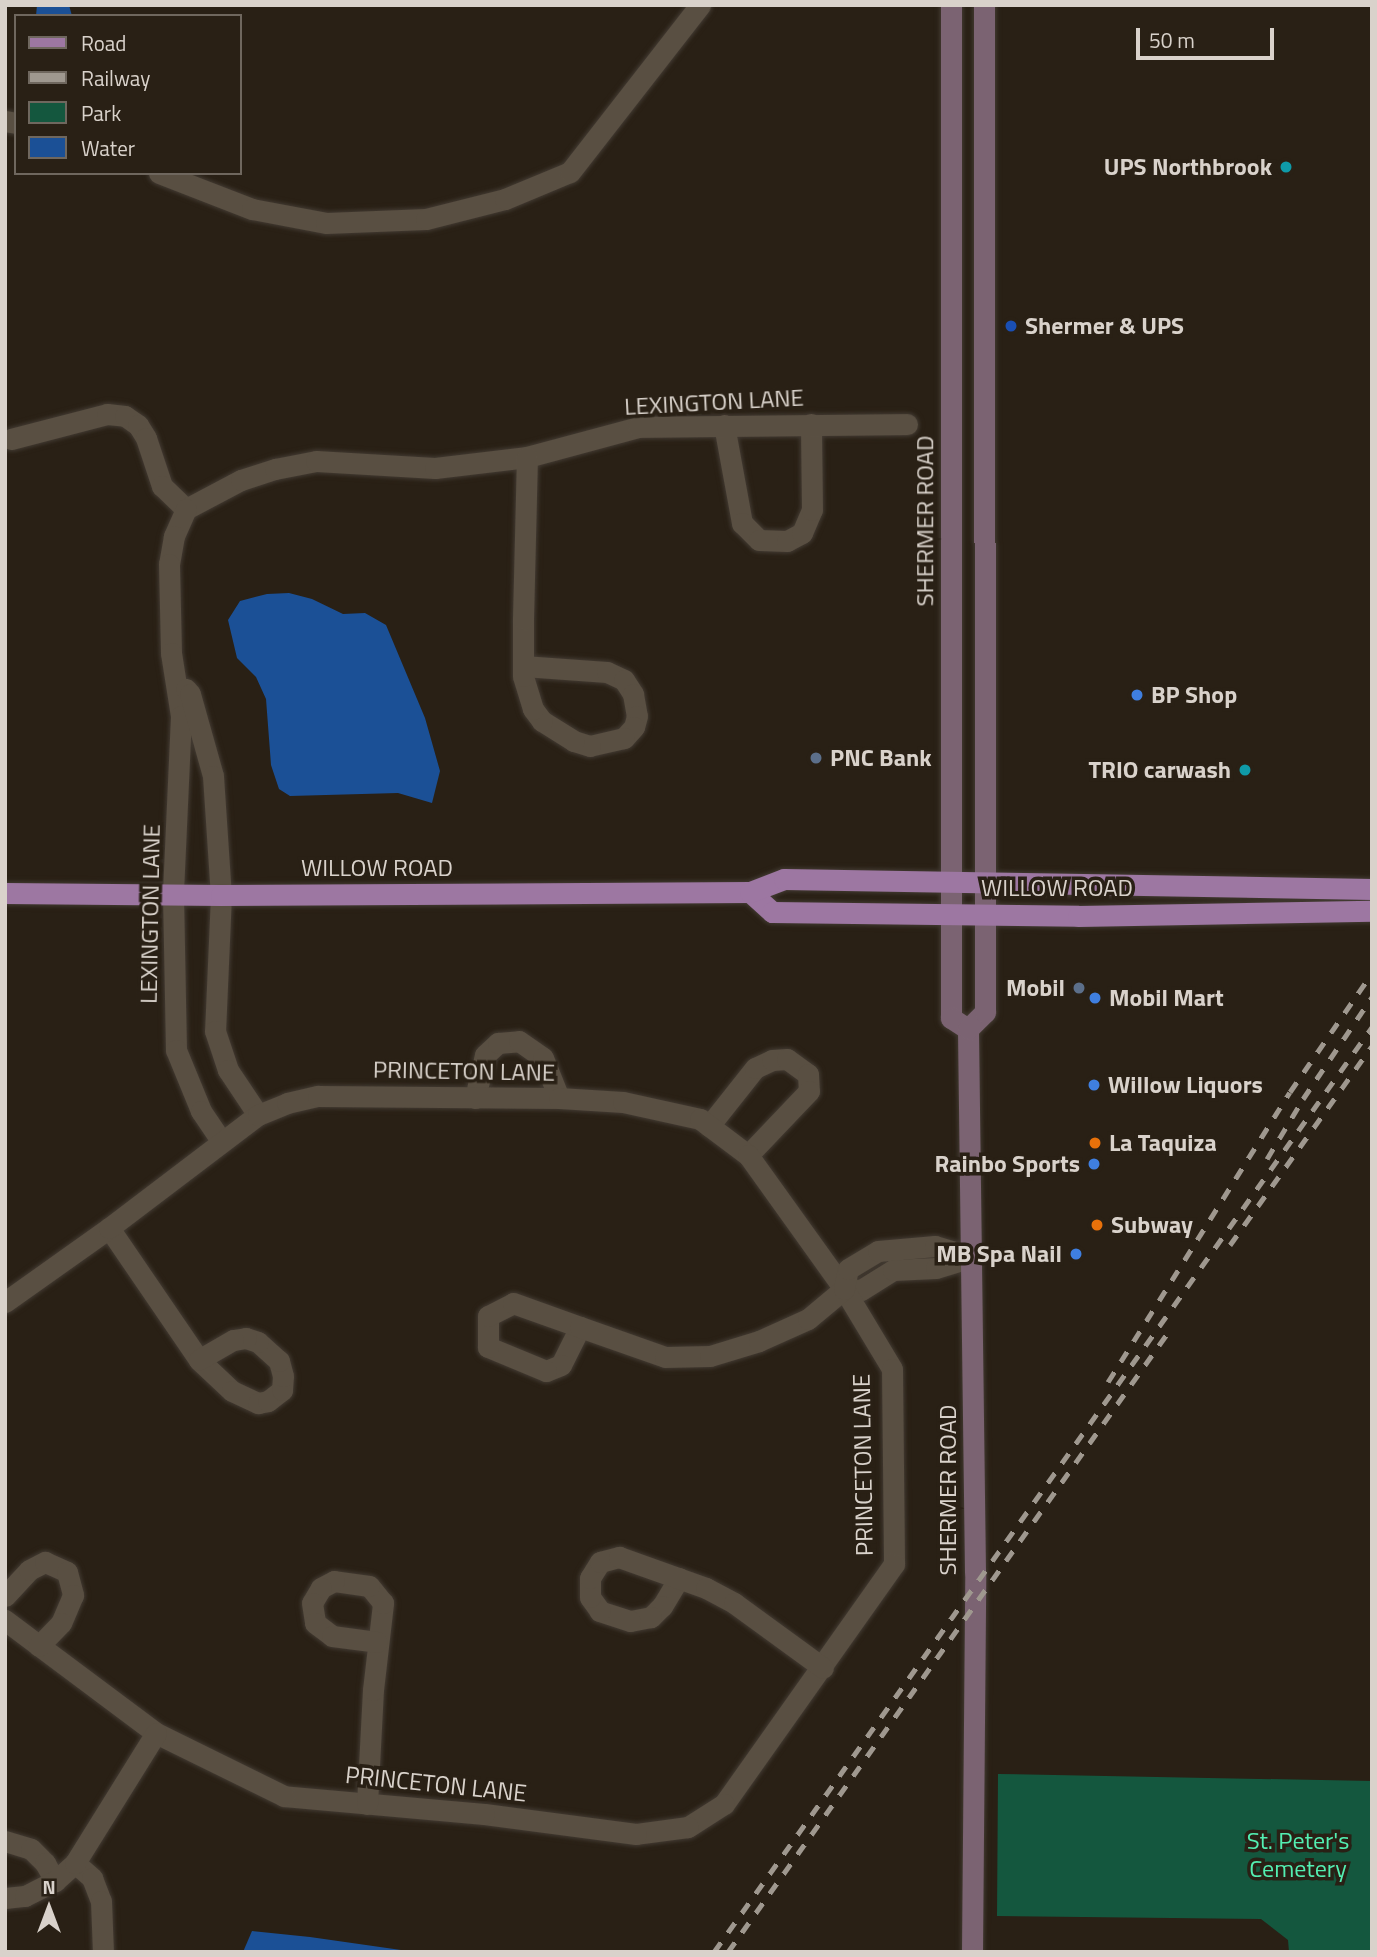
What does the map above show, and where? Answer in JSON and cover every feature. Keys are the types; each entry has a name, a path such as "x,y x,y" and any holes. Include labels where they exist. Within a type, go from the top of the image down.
{"main road":[{"name":"SHERMER ROAD","path":"951,5 951,1018 968,1029 975,1572 972,1952"},
{"path":"968,1029 985,1012 984,5"},
{"name":"WILLOW ROAD","path":"5,893 221,895 750,892 784,879 1372,889"},
{"name":"WILLOW ROAD","path":"750,892 772,912 986,914 1372,911"}],"street":[{"path":"164,175 253,209 326,223 426,219 505,199 570,172 700,5"},
{"path":"11,439 107,414 125,416 138,425 146,438 162,486 186,509"},
{"path":"724,425 742,523 760,540 787,541 802,533 812,510 811,424"},
{"name":"LEXINGTON LANE","path":"222,1142 201,1111 176,1050 173,894 181,716 174,676 169,564 174,536 186,509 241,480 275,469 316,461 435,468 527,457 638,427 907,424"},
{"path":"523,666 607,672 624,680 633,694 637,716 634,727 624,738 590,746 574,741 542,721 533,709 523,666 527,457"},
{"path":"174,676 190,694 213,776 221,895 215,1031 228,1070 258,1115"},
{"path":"180,764 209,762"},
{"path":"475,1098 485,1055 498,1043 519,1041 543,1058 559,1098"},
{"path":"709,1126 755,1068 772,1060 787,1059 808,1074 809,1091 748,1155"},
{"name":"PRINCETON LANE","path":"5,1620 156,1733 284,1796 484,1814 636,1834 688,1827 724,1804 823,1668 894,1564 892,1369 844,1289 748,1155 700,1119 623,1102 559,1098 318,1096 287,1103 258,1115 109,1228 7,1295"},
{"path":"109,1228 199,1360"},
{"path":"580,1327 665,1357 710,1356 760,1340 808,1319 844,1289 861,1290 893,1270 936,1268 972,1257"},
{"path":"5,1596 29,1570 45,1562 67,1572 73,1595 61,1623 39,1646"},
{"path":"678,1578 734,1603 823,1668"},
{"path":"367,1804 377,1643"},
{"path":"5,1898 25,1896 55,1881 75,1863 156,1733"},
{"path":"5,1841 31,1849 45,1863 55,1881"},
{"path":"75,1863 92,1878 101,1901 103,1952"}],"green space":[{"name":"St. Peter's Cemetery","path":"998,1774 1372,1781 1372,1952 1289,1952 1288,1940 1261,1919 997,1916"}],"water":[{"path":"37,5 69,5 71,14 36,14"},
{"path":"289,593 312,599 343,614 365,613 386,625 425,718 440,771 432,803 398,793 290,796 279,789 271,765 266,699 256,677 237,658 228,620 240,601 267,594"},
{"path":"252,1931 310,1937 415,1952 243,1952"}],"railway":[{"path":"1108,1382 1290,1092 1372,973"},
{"path":"1267,1159 1303,1099 1372,997"},
{"path":"714,1952 1372,1027"},
{"path":"1230,1245 1372,1046"},
{"path":"728,1952 1167,1334"}],"place":[{"name":"UPS Northbrook","path":"1286,167"},
{"name":"Shermer & UPS","path":"1011,326"},
{"name":"BP Shop","path":"1137,695"},
{"name":"PNC Bank","path":"816,758"},
{"name":"TRIO carwash","path":"1245,770"},
{"name":"Mobil","path":"1079,988"},
{"name":"Mobil Mart","path":"1095,998"},
{"name":"Willow Liquors","path":"1094,1085"},
{"name":"La Taquiza","path":"1095,1143"},
{"name":"Rainbo Sports","path":"1094,1164"},
{"name":"Subway","path":"1097,1225"},
{"name":"MB Spa Nail","path":"1076,1254"}]}
